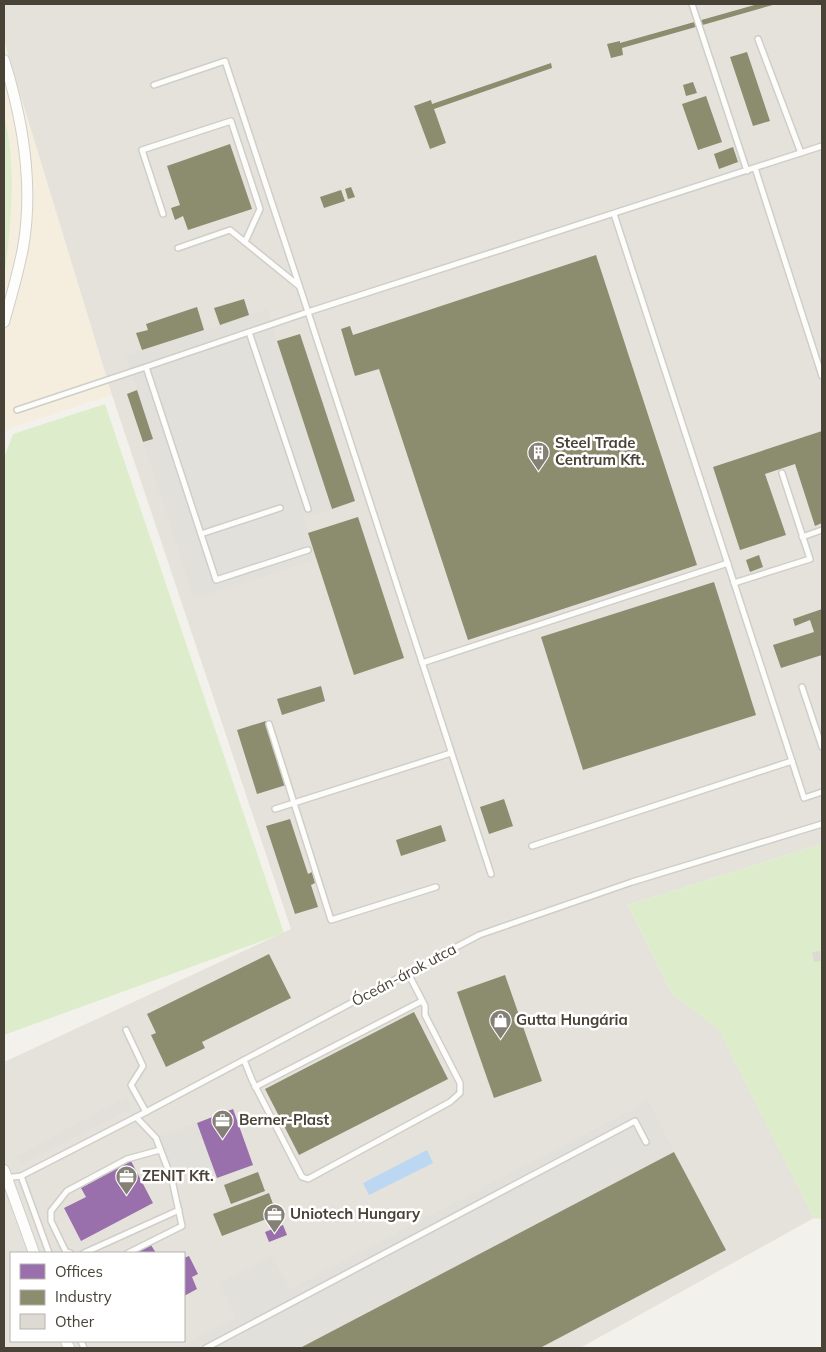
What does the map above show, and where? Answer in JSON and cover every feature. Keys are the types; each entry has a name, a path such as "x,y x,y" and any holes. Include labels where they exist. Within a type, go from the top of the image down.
{"street":[{"path":"4,60 14,92 22,134 27,211 23,247 4,322"},
{"path":"5,1175 34,1252"}],"lane":[{"path":"692,4 747,171"},
{"path":"758,39 801,154"},
{"path":"154,85 225,61 491,874"},
{"path":"163,214 142,150 231,121 260,209 244,242"},
{"path":"17,410 308,312 822,146"},
{"path":"755,168 822,376"},
{"path":"614,214 804,798 822,792"},
{"path":"178,248 230,230 299,287"},
{"path":"249,332 308,509"},
{"path":"146,366 216,580 308,550"},
{"path":"734,583 810,559 782,473"},
{"path":"201,534 280,508"},
{"path":"802,537 822,530"},
{"path":"422,663 728,563"},
{"path":"802,687 822,747"},
{"path":"269,724 331,920 436,887"},
{"path":"276,809 452,753"},
{"path":"532,846 792,761"},
{"name":"Óceán-árok utca","path":"5,1175 21,1176 146,1112 479,935 632,882 822,824"},
{"path":"244,1060 255,1087 302,1177 308,1179 450,1102 460,1093 460,1083 426,1015 425,1006 408,973"},
{"path":"255,1087 422,1001"},
{"path":"126,1030 143,1066 132,1085 146,1112"},
{"path":"130,1252 182,1226 172,1180 156,1138 136,1117"},
{"path":"206,1348 635,1121 646,1142"},
{"path":"66,1252 51,1221 51,1211 67,1191 127,1159 160,1150"},
{"path":"21,1176 49,1252"},
{"path":"86,1252 179,1210"}],"shaded area":[{"path":"4,4 822,4 822,844 628,905 672,994 718,1028 814,1218 580,1348 4,1348 4,1062 291,929 112,395 4,41"},
{"path":"4,41 112,395 7,429 4,435"},
{"path":"267,309 332,509 304,518 317,559 194,599 143,442 153,438 126,356"},
{"path":"127,1096 131,1108 21,1165 18,1156"},
{"path":"648,1101 674,1152 300,1348 177,1348 236,1317 219,1283 272,1255 290,1289"},
{"path":"197,1123 212,1165 172,1180 156,1138"}],"green space":[{"path":"4,114 10,155 12,197 4,280"},
{"path":"105,404 284,933 4,1035 4,458 13,434"},
{"path":"822,844 822,1219 814,1218 718,1029 672,994 628,905"}],"water":[{"path":"427,1150 433,1163 369,1195 363,1183"}],"building: Offices":[{"path":"233,1109 253,1165 217,1178 197,1123"},
{"path":"131,1161 153,1203 81,1241 64,1208 86,1197 81,1188"},
{"path":"283,1225 287,1235 269,1242 265,1232"},
{"path":"151,1245 155,1252 136,1252"},
{"path":"189,1256 198,1274 192,1277 197,1289 185,1295 185,1258"}],"building: Industry":[{"path":"758,4 776,4 622,48 623,55 611,58 607,44 620,41 620,43"},
{"path":"747,52 770,121 753,126 730,57"},
{"path":"551,63 552,68 434,109 446,143 430,149 414,106 431,100 432,104"},
{"path":"693,82 697,93 686,96 683,85"},
{"path":"706,96 722,142 698,150 682,104"},
{"path":"230,144 252,209 188,230 183,216 175,220 171,208 180,205 167,166"},
{"path":"733,147 738,162 719,169 714,154"},
{"path":"351,187 355,197 348,199 345,189"},
{"path":"341,190 345,201 324,208 320,197"},
{"name":"Steel Trade Centrum Kft.","path":"596,255 697,565 468,640 379,369 355,376 341,329 350,326 353,335"},
{"path":"244,299 249,315 220,325 214,308"},
{"path":"197,307 204,330 142,350 136,333 148,330 146,324"},
{"path":"300,334 355,501 332,509 277,341"},
{"path":"137,390 153,439 143,442 127,394"},
{"path":"822,431 822,523 815,526 795,464 765,474 786,535 740,550 713,467"},
{"path":"358,517 404,658 354,675 308,533"},
{"path":"759,555 763,567 750,572 746,560"},
{"path":"714,582 756,715 583,770 541,637"},
{"path":"822,609 822,655 781,668 773,645 814,632 810,620 795,626 793,619"},
{"path":"321,686 325,701 282,715 277,699"},
{"path":"266,721 286,785 257,794 237,730"},
{"path":"504,799 513,826 489,834 480,807"},
{"path":"290,819 308,874 312,872 315,883 311,885 318,907 295,914 266,826"},
{"path":"441,825 446,841 401,856 396,840"},
{"path":"269,954 291,998 202,1042 205,1048 166,1067 151,1035 156,1033 147,1014"},
{"path":"505,975 542,1081 494,1098 457,992"},
{"path":"414,1012 448,1079 299,1155 265,1089"},
{"path":"674,1152 726,1250 540,1348 300,1348"},
{"path":"258,1172 265,1191 231,1204 224,1185"},
{"path":"269,1193 277,1215 222,1236 213,1214"}],"building: Other":[{"path":"820,951 821,961 814,962 812,952"}],"place":[{"name":"Steel Trade Centrum Kft.","path":"539,471"},
{"name":"Gutta Hungária","path":"500,1039"},
{"name":"Berner-Plast","path":"223,1139"},
{"name":"ZENIT Kft.","path":"126,1195"},
{"name":"Uniotech Hungary","path":"274,1233"}]}
